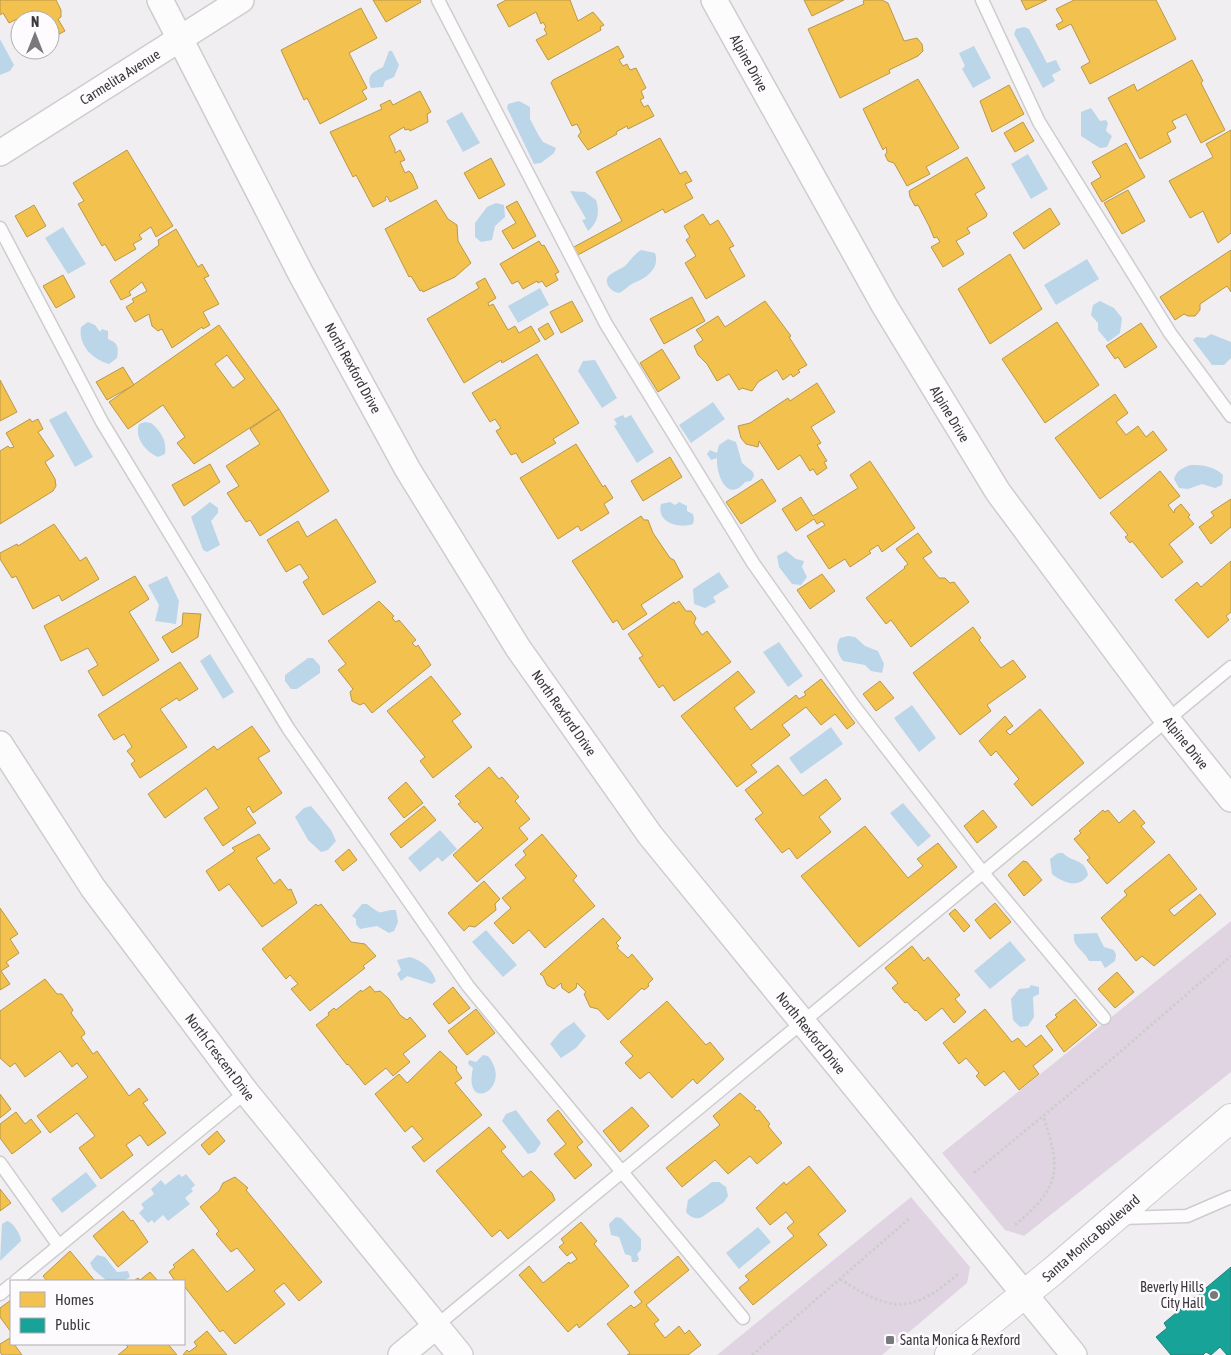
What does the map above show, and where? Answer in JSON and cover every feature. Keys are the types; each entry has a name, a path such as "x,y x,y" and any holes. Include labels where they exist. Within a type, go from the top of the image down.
{"main road":[{"name":"Santa Monica Boulevard","path":"949,1355 1226,1124"}],"street":[{"name":"North Rexford Drive","path":"160,0 301,274 408,470 518,648 650,835 1074,1355"},
{"name":"Carmelita Avenue","path":"0,153 241,0"},
{"name":"Alpine Drive","path":"714,0 884,305 998,492 1166,718 1231,798"},
{"name":"North Crescent Drive","path":"0,744 92,888 246,1092 460,1355"},
{"path":"401,1355 436,1326"}],"lane":[{"path":"438,0 606,324 752,563 854,706 984,874 1104,1018"},
{"path":"982,0 1039,122 1170,333 1231,416"},
{"path":"0,228 102,422 288,728 468,986 743,1318"},
{"path":"436,1326 802,1022 984,874 1166,718 1231,667"},
{"path":"17,1280 246,1092"},
{"path":"0,1163 59,1246"},
{"path":"1113,1218 1187,1216 1231,1197"},
{"path":"0,1294 10,1286"}],"path":[{"path":"974,1173 1112,1059 1231,956"},
{"path":"1015,1225 1035,1208 1047,1194 1053,1181 1055,1153 1043,1116"},
{"path":"752,1355 910,1218"},
{"path":"840,1279 862,1292 898,1305 922,1300 958,1274"}],"shaded area":[{"path":"1231,921 1231,1072 1024,1236 1005,1230 942,1153"},
{"path":"911,1197 970,1267 967,1283 882,1355 717,1355"}],"water":[{"path":"1024,27 1029,29 1047,63 1056,60 1061,70 1052,75 1055,81 1043,88 1014,34 1016,29"},
{"path":"0,39 14,65 10,71 0,75"},
{"path":"974,46 991,78 973,88 962,69 965,66 959,53"},
{"path":"389,51 392,51 399,65 394,77 385,81 383,87 371,88 370,77 373,72 383,67"},
{"path":"519,101 530,107 530,119 543,142 556,148 554,153 541,163 534,164 507,108 508,104"},
{"path":"1091,108 1100,121 1106,120 1108,123 1106,131 1112,136 1107,147 1100,148 1081,136 1081,112"},
{"path":"462,112 480,143 463,152 446,121"},
{"path":"1028,154 1048,189 1031,199 1011,164"},
{"path":"570,191 585,192 596,200 597,217 588,231 582,220 586,219"},
{"path":"496,203 504,205 505,217 495,226 492,240 481,242 475,237 475,223 487,207"},
{"path":"63,227 86,264 68,274 45,238"},
{"path":"641,250 655,253 656,263 652,271 619,293 612,290 607,283 609,276 626,265"},
{"path":"1087,259 1099,279 1056,305 1044,285"},
{"path":"540,288 549,305 518,323 508,306"},
{"path":"1100,301 1114,308 1122,318 1120,333 1108,342 1098,330 1098,323 1091,315 1093,305"},
{"path":"88,322 95,325 100,332 102,329 108,331 108,339 117,346 117,358 109,364 97,359 84,345 81,327"},
{"path":"1211,334 1231,342 1231,358 1224,365 1212,365 1193,340 1196,337 1205,338"},
{"path":"595,360 617,398 602,408 578,371 583,361"},
{"path":"713,402 725,419 691,443 679,425"},
{"path":"66,411 93,457 75,467 49,420"},
{"path":"623,415 625,418 631,415 654,452 637,463 614,426 617,424 614,419"},
{"path":"151,423 158,429 164,441 165,454 158,457 149,452 142,444 138,429 139,424"},
{"path":"728,439 736,442 742,463 753,472 754,476 751,481 745,482 739,488 733,490 724,484 718,472 717,458 711,460 707,454 710,450 717,453 719,445"},
{"path":"1191,465 1200,465 1220,472 1223,475 1222,485 1215,488 1202,484 1188,489 1179,488 1174,479 1175,476 1180,470"},
{"path":"210,502 218,508 218,513 211,521 220,545 207,552 203,550 191,517"},
{"path":"670,502 675,505 679,502 687,506 687,511 693,514 693,524 681,526 665,520 660,511 661,504"},
{"path":"786,551 796,559 804,561 802,567 807,577 801,585 792,584 779,567 777,556"},
{"path":"719,572 729,587 713,597 716,602 705,608 694,604 693,589"},
{"path":"167,576 179,601 176,624 155,621 159,605 148,585"},
{"path":"855,637 865,646 878,651 884,664 882,673 871,671 865,665 843,661 837,647 840,638"},
{"path":"779,642 803,676 788,687 763,652"},
{"path":"210,654 234,692 223,699 200,661"},
{"path":"308,658 313,658 320,666 320,673 297,689 291,689 285,681 285,675"},
{"path":"912,705 936,738 919,752 894,718"},
{"path":"831,727 843,744 801,774 789,758"},
{"path":"903,803 931,836 918,847 890,813"},
{"path":"311,806 331,830 336,841 328,850 321,852 308,840 295,817 304,808"},
{"path":"440,830 457,849 442,862 438,857 420,872 408,858"},
{"path":"1058,853 1063,853 1081,863 1088,875 1080,882 1071,883 1061,880 1052,874 1050,859"},
{"path":"362,904 367,904 379,912 396,910 398,922 394,931 389,933 377,926 360,929 356,924 356,919 352,916"},
{"path":"486,930 517,965 503,977 472,942"},
{"path":"1097,933 1104,947 1114,950 1116,955 1115,961 1105,968 1101,961 1089,961 1074,938 1074,934"},
{"path":"1010,941 1026,960 990,989 974,971"},
{"path":"410,957 426,966 436,981 432,984 407,976 401,981 397,974 401,970 397,960"},
{"path":"1031,985 1039,987 1039,994 1033,997 1034,1017 1028,1026 1020,1027 1013,1020 1011,999 1019,989 1029,988"},
{"path":"574,1022 586,1036 576,1048 561,1058 550,1044 561,1031"},
{"path":"483,1055 488,1056 495,1068 496,1078 492,1087 487,1092 480,1094 474,1091 472,1082 473,1068 468,1064 469,1060 476,1062"},
{"path":"516,1110 541,1143 535,1152 528,1154 502,1121 506,1114"},
{"path":"86,1172 97,1186 62,1213 51,1199"},
{"path":"179,1174 182,1177 186,1174 195,1185 191,1189 193,1191 185,1198 190,1204 168,1221 163,1215 154,1223 152,1220 148,1223 139,1213 144,1208 141,1204 154,1194 151,1189 161,1180 165,1185"},
{"path":"712,1182 719,1182 726,1187 728,1196 724,1202 702,1217 691,1217 686,1212 688,1200"},
{"path":"616,1217 621,1218 641,1239 641,1250 637,1254 639,1259 637,1262 632,1262 631,1256 625,1254 619,1237 611,1235 609,1224"},
{"path":"7,1221 16,1229 21,1241 0,1261 2,1224"},
{"path":"758,1227 771,1242 739,1269 726,1253"},
{"path":"97,1255 105,1257 117,1272 128,1271 130,1277 125,1280 106,1280 93,1269 90,1263"}],"building: Homes":[{"path":"0,0 56,0 61,10 60,18 60,10 10,10 9,23 3,13 0,15"},
{"path":"373,0 420,0 421,2 386,22"},
{"path":"506,0 570,0 578,21 593,12 604,25 600,27 601,30 548,60 536,40 547,34 544,29 546,27 543,22 541,24 536,12 509,27 497,5"},
{"path":"804,0 844,0 812,16"},
{"path":"882,0 888,3 904,41 917,38 922,44 923,51 918,56 889,70 890,73 840,98 808,29 864,4 863,1"},
{"path":"1021,0 1047,0 1026,10"},
{"path":"1074,0 1156,0 1176,39 1090,84 1081,67 1090,62 1071,24 1059,30 1056,25 1063,21 1056,9"},
{"path":"361,8 377,38 349,53 367,88 362,91 367,99 320,124 307,98 304,100 281,50"},
{"path":"60,22 65,31 60,34"},
{"path":"618,46 624,57 619,60 623,66 627,64 630,70 636,68 646,88 641,91 644,98 640,100 644,107 648,105 654,116 628,129 627,126 616,132 617,134 588,150 578,136 581,132 577,124 572,126 551,83 553,80"},
{"path":"1192,60 1203,81 1201,83 1225,130 1201,143 1186,114 1172,121 1176,128 1167,133 1171,142 1140,159 1108,98 1134,84 1137,91"},
{"path":"918,79 959,148 926,167 930,174 907,186 894,163 888,161 885,155 887,152 886,147 883,150 863,109"},
{"path":"1009,85 1024,114 992,132 980,101"},
{"path":"420,91 431,112 427,114 428,122 410,131 409,129 405,130 404,127 389,136 395,153 400,150 405,160 400,162 405,173 409,171 412,174 418,188 390,202 387,196 386,200 373,207 356,175 353,177 330,132 382,109 380,105 390,100 393,105"},
{"path":"1023,122 1034,141 1015,152 1004,133"},
{"path":"1231,130 1231,233 1218,243 1203,211 1190,218 1169,181 1213,157 1206,144"},
{"path":"660,138 680,174 686,171 692,181 685,184 693,198 665,213 663,209 576,256 572,248 622,221 596,172"},
{"path":"1126,143 1145,177 1102,202 1091,183 1101,177 1092,162"},
{"path":"127,150 173,226 156,237 151,227 139,235 142,239 133,244 136,249 115,261 105,244 102,246 78,204 84,201 73,183"},
{"path":"967,157 985,188 975,194 987,214 986,217 967,228 970,233 956,241 964,254 943,267 931,247 940,242 937,237 934,238 918,205 915,206 910,197 909,191"},
{"path":"491,158 505,185 479,199 464,173"},
{"path":"1128,190 1145,221 1122,234 1104,203"},
{"path":"436,200 448,219 457,225 458,241 471,263 455,277 423,292 422,290 420,291 411,276 409,277 385,229"},
{"path":"517,201 536,236 513,249 502,231 516,223 506,207"},
{"path":"34,205 46,226 27,237 15,216"},
{"path":"1050,208 1060,224 1024,249 1013,233"},
{"path":"703,214 710,225 718,220 734,246 729,248 745,276 706,299 685,263 696,256 686,240 690,237 684,226"},
{"path":"176,229 198,267 202,264 209,276 204,278 219,304 203,312 210,325 203,329 202,327 172,348 162,329 158,331 152,326 149,314 135,322 126,307 134,302 132,299 147,291 142,282 129,292 131,295 121,300 110,281 159,245 158,240"},
{"path":"539,241 542,246 544,245 559,272 555,274 558,280 546,287 542,281 538,283 537,281 523,289 518,281 512,284 500,264"},
{"path":"1231,250 1231,292 1227,286 1200,304 1200,310 1195,316 1184,314 1175,320 1160,297"},
{"path":"1010,254 1042,309 990,344 958,289"},
{"path":"63,275 75,297 56,308 43,286"},
{"path":"485,278 496,298 488,303 489,306 493,304 508,330 515,326 519,333 531,326 540,341 502,363 501,360 464,383 427,319 479,288 476,283"},
{"path":"692,297 705,321 664,344 650,319"},
{"path":"572,301 583,321 561,333 550,312"},
{"path":"765,301 791,336 789,337 807,365 798,370 800,372 793,377 791,374 783,380 777,370 758,382 752,391 742,388 739,390 729,374 717,381 707,364 698,355 694,346 703,340 696,330 718,316 725,327"},
{"path":"1057,322 1099,385 1045,423 1002,359"},
{"path":"548,323 554,334 545,340 538,329"},
{"path":"1141,323 1157,347 1125,368 1118,357 1115,359 1106,346"},
{"path":"219,325 279,409 194,464 177,443 185,437 163,405 128,429 109,402","holes":["227,355 245,379 233,388 215,364"]},
{"path":"662,349 680,378 658,392 640,363"},
{"path":"537,354 579,423 553,439 556,443 522,463 516,453 511,455 496,431 501,428 495,419 490,422 472,393"},
{"path":"123,367 134,385 107,400 96,382"},
{"path":"0,380 17,412 0,421"},
{"path":"817,383 835,412 811,427 821,443 817,445 827,461 824,462 827,468 817,475 813,469 810,471 800,455 778,470 759,441 758,447 746,444 741,438 738,426 750,423 788,398 790,401"},
{"path":"1115,394 1128,413 1116,422 1126,435 1138,426 1146,437 1153,431 1167,450 1100,499 1055,438"},
{"path":"279,409 329,491 260,536 250,520 246,522 227,493 239,486 226,466 260,444 250,429"},
{"path":"30,419 32,422 38,419 43,429 38,432 54,456 45,462 55,479 56,486 53,491 0,524 0,451 8,446 10,448 14,447 6,433"},
{"path":"576,444 603,487 605,485 613,498 604,504 609,513 581,531 578,526 558,539 520,478"},
{"path":"670,457 682,477 643,501 631,481"},
{"path":"870,461 915,528 882,552 878,545 869,551 871,553 850,567 845,559 829,569 807,536 825,525 822,521 817,524 814,519 796,531 782,509 801,497 813,516 858,488 850,475"},
{"path":"210,464 220,482 184,506 172,485"},
{"path":"1160,471 1180,496 1168,505 1174,513 1175,509 1181,504 1190,515 1188,517 1194,524 1169,544 1183,562 1162,578 1132,541 1130,543 1125,537 1128,535 1110,513"},
{"path":"762,479 776,501 741,524 726,502"},
{"path":"1231,499 1231,527 1211,544 1199,527 1214,516 1211,512"},
{"path":"641,516 644,520 648,520 653,533 670,558 674,560 683,577 641,605 647,614 623,630 617,620 613,623 572,561"},
{"path":"336,519 376,582 323,615 303,582 309,578 300,564 286,572 267,540 298,521 307,537"},
{"path":"54,524 80,561 86,557 99,579 62,601 59,595 33,609 16,576 12,578 0,559 0,553 17,544 18,546"},
{"path":"918,533 932,552 923,558 939,578 945,578 950,583 954,582 969,602 911,647 891,620 886,624 866,598 905,568 908,564 896,549"},
{"path":"1231,561 1231,612 1226,616 1229,620 1208,638 1175,600 1197,582 1201,587"},
{"path":"822,574 835,591 810,609 797,590"},
{"path":"135,576 149,599 129,612 159,660 103,696 88,671 98,665 88,648 61,661 44,626"},
{"path":"379,601 394,616 392,618 396,622 399,620 416,640 412,643 416,647 418,645 431,665 372,713 364,703 360,705 352,701 350,692 353,689 338,670 346,664 328,641"},
{"path":"679,601 686,611 691,611 696,618 694,623 702,635 707,631 731,662 674,701 663,685 659,688 639,658 643,656 628,634 674,602 675,604"},
{"path":"183,613 201,614 198,637 172,653 162,637 182,625"},
{"path":"973,627 981,638 979,640 1001,668 1013,660 1026,677 987,705 991,711 960,735 913,673"},
{"path":"180,662 198,689 179,701 177,698 160,709 187,747 140,778 131,764 135,761 127,751 132,747 124,734 114,740 98,715"},
{"path":"738,671 755,692 734,708 751,730 796,695 799,699 806,695 804,692 821,679 855,723 847,729 835,714 821,725 806,707 782,725 790,735 751,765 757,772 737,787 681,716"},
{"path":"431,676 461,714 452,721 472,747 433,778 420,761 425,757 387,711"},
{"path":"880,681 894,698 876,711 863,694"},
{"path":"1040,709 1084,763 1032,806 1014,784 1019,779 996,751 991,756 979,741 1005,716 1013,726 1006,731 1010,735"},
{"path":"252,726 270,751 258,758 282,793 253,813 249,806 246,809 256,823 223,846 204,818 219,808 206,788 165,818 148,794 214,746 217,750"},
{"path":"778,765 803,796 826,779 841,799 819,817 831,832 797,859 789,848 782,853 755,819 763,813 745,790"},
{"path":"489,767 499,779 502,777 519,797 515,801 530,819 519,828 528,839 477,882 453,855 483,828 477,821 475,823 458,804 461,802 455,796"},
{"path":"406,782 423,803 404,818 388,798"},
{"path":"424,806 436,820 401,848 390,834"},
{"path":"983,810 997,827 977,843 964,826"},
{"path":"1103,810 1105,812 1108,810 1119,823 1134,810 1145,823 1141,826 1155,842 1107,884 1087,860 1090,858 1074,839 1081,833 1079,831"},
{"path":"865,826 908,878 923,866 917,859 938,843 957,867 859,947 801,876"},
{"path":"259,834 270,849 256,858 274,884 280,879 288,890 291,889 297,903 262,927 229,884 219,891 206,871 235,851 232,848"},
{"path":"542,834 577,876 573,880 595,906 545,948 529,930 513,944 494,923 511,908 502,898 526,878 515,865 526,855 523,851"},
{"path":"349,849 357,860 343,871 335,861"},
{"path":"1169,854 1197,889 1169,910 1174,916 1200,894 1216,914 1154,966 1142,956 1136,961 1101,918 1127,895 1124,891"},
{"path":"1023,861 1027,862 1042,880 1024,896 1008,875"},
{"path":"484,881 500,899 495,904 496,910 475,927 469,926 464,931 448,913"},
{"path":"995,903 1011,922 990,939 975,920"},
{"path":"316,904 318,906 321,904 351,942 365,944 376,956 363,966 365,968 310,1011 291,989 298,984 290,975 286,979 262,949"},
{"path":"0,908 18,934 10,939 19,953 6,962 9,966 1,971 10,984 0,990"},
{"path":"955,909 970,926 964,932 949,914"},
{"path":"603,918 621,938 616,943 619,946 617,948 628,958 632,954 653,979 648,984 649,986 644,990 642,988 608,1020 598,1009 590,1007 584,994 586,992 577,983 576,988 569,993 562,988 561,983 554,989 547,985 540,974"},
{"path":"912,946 924,961 928,957 960,995 955,999 966,1012 954,1023 942,1008 926,1021 907,1002 905,1003 892,988 898,983 885,968"},
{"path":"1117,972 1134,992 1115,1008 1098,989"},
{"path":"45,979 57,994 62,994 73,1010 71,1013 85,1034 81,1037 93,1054 97,1051 129,1096 139,1088 148,1100 143,1103 166,1133 148,1146 140,1135 126,1145 133,1155 101,1179 79,1148 95,1136 77,1113 50,1133 37,1116 88,1077 77,1063 72,1067 60,1051 25,1077 15,1063 10,1067 0,1058 0,1011"},
{"path":"370,986 375,992 380,991 389,999 400,1015 407,1020 410,1017 426,1036 403,1054 410,1062 393,1076 386,1068 365,1085 316,1025 329,1015 328,1013 334,1008 336,1010 361,990 362,992"},
{"path":"453,987 470,1008 449,1024 433,1004"},
{"path":"1075,999 1097,1025 1064,1052 1046,1026 1057,1017 1055,1015"},
{"path":"667,1001 706,1045 710,1042 724,1059 697,1084 693,1079 672,1098 649,1072 640,1079 625,1063 633,1056 620,1042"},
{"path":"476,1009 495,1033 467,1055 448,1031"},
{"path":"985,1009 1012,1042 1018,1038 1026,1047 1041,1035 1053,1050 1033,1066 1039,1074 1019,1090 1004,1071 985,1086 976,1076 979,1073 966,1058 959,1064 943,1043"},
{"path":"440,1051 457,1067 456,1070 462,1078 455,1083 482,1115 424,1162 412,1147 423,1139 412,1126 405,1132 375,1094 399,1074 407,1083"},
{"path":"740,1093 756,1107 754,1109 759,1110 770,1124 768,1126 782,1143 757,1164 750,1156 728,1174 715,1160 682,1187 666,1168 720,1125 713,1116"},
{"path":"0,1094 11,1109 0,1118"},
{"path":"632,1107 649,1126 620,1152 603,1131"},
{"path":"558,1110 583,1142 577,1147 592,1165 575,1179 554,1154 566,1144 547,1120"},
{"path":"16,1112 25,1124 31,1119 41,1132 12,1154 0,1138 0,1124"},
{"path":"489,1127 506,1147 501,1151 523,1177 531,1171 552,1193 555,1200 508,1239 500,1230 492,1237 436,1171"},
{"path":"217,1131 225,1141 209,1155 201,1145"},
{"path":"809,1166 846,1211 818,1234 827,1245 753,1305 739,1288 749,1280 745,1276 794,1236 787,1228 794,1222 786,1212 770,1225 756,1208 784,1182 786,1185"},
{"path":"235,1177 248,1188 246,1190 322,1282 299,1301 284,1283 274,1291 285,1304 235,1344 223,1330 220,1332 185,1287 185,1280 174,1280 169,1272 175,1267 173,1265 193,1249 227,1292 255,1270 237,1248 231,1252 216,1234 219,1231 200,1207 219,1191 223,1183"},
{"path":"0,1189 11,1203 0,1211"},
{"path":"123,1211 131,1221 133,1220 148,1242 118,1267 93,1236"},
{"path":"581,1222 597,1241 594,1244 629,1286 579,1328 577,1324 568,1332 519,1275 529,1266 543,1283 569,1262 570,1264 577,1259 572,1252 567,1256 559,1247 564,1243 561,1239"},
{"path":"70,1251 94,1280 46,1280 43,1276"},
{"path":"678,1256 689,1270 646,1305 659,1320 654,1324 665,1338 679,1326 685,1334 689,1330 701,1345 688,1355 627,1355 630,1353 607,1324 631,1305 634,1308 642,1302 634,1292"},
{"path":"150,1272 157,1280 140,1280"},
{"path":"10,1301 10,1331 0,1317 0,1308"},
{"path":"207,1331 227,1355 183,1355 187,1350 189,1352 197,1346 194,1342"},
{"path":"10,1338 10,1345 15,1345 22,1355 2,1355 0,1344"},
{"path":"126,1345 169,1345 177,1355 118,1355 128,1347"}],"building: Public":[{"name":"Beverly Hills City Hall","path":"1231,1267 1231,1355 1227,1355 1220,1347 1211,1355 1206,1352 1203,1355 1171,1355 1156,1337 1167,1328 1164,1323"}],"place":[{"name":"Beverly Hills City Hall","path":"1214,1295"},
{"name":"Santa Monica & Rexford","path":"890,1340"}]}
